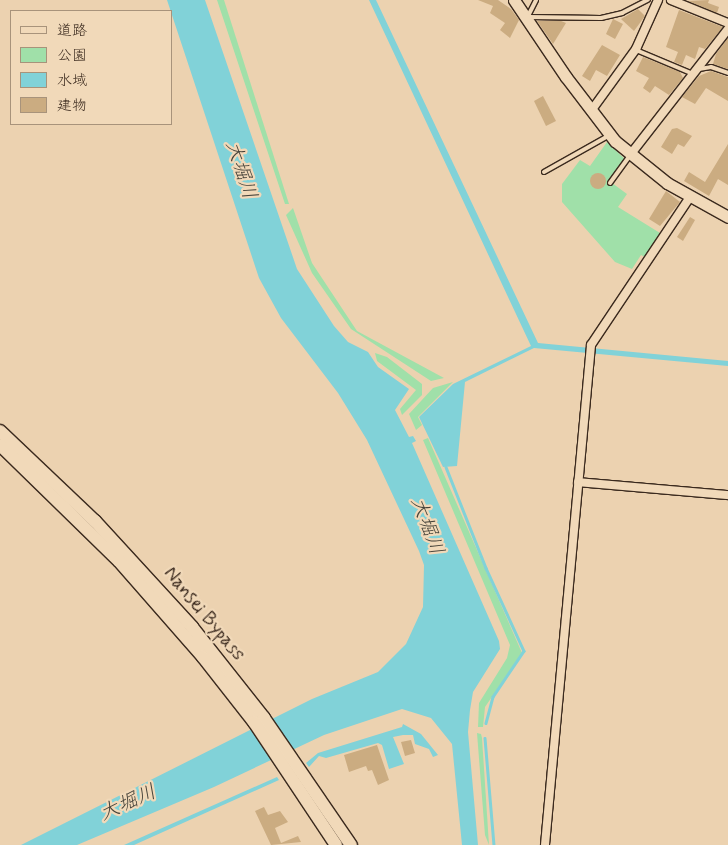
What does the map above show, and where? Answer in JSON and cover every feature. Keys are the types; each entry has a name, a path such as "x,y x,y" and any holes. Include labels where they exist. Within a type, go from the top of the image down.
{"highway":[{"name":"Nansei Bypass","path":"0,431 127,553 192,627 303,782 351,845"},
{"name":"Nansei Bypass","path":"0,445 119,561 259,720"},
{"name":"Nansei Bypass","path":"303,782 336,845"}],"main road":[{"path":"514,0 591,111 610,135 630,155 690,197 728,217"}],"street":[{"path":"591,111 636,50 658,0"},
{"path":"671,0 728,23"},
{"path":"630,155 728,29"},
{"path":"545,845 591,346 690,197"},
{"path":"578,482 728,495"}],"lane":[{"path":"536,0 528,18 601,18 622,13 648,0"},
{"path":"636,50 695,72 711,66 728,73"},
{"path":"544,172 610,135"},
{"path":"610,183 630,155"}],"green space":[{"path":"217,0 224,0 289,204 285,204"},
{"path":"607,142 627,161 612,183 627,194 618,207 660,233 645,257 641,255 632,269 615,262 562,202 562,184 580,160 590,166"},
{"path":"293,208 312,263 357,331 444,378 431,381 351,329 312,273 286,215"},
{"path":"375,353 387,357 422,384 422,395 402,415 400,409 416,390 377,361"},
{"path":"453,382 418,417 422,425 416,430 409,414 433,388"},
{"path":"428,438 522,653 485,707 483,727 478,727 479,703 507,658 510,645 423,440"},
{"path":"477,733 481,734 482,738 489,845 485,835"}],"water":[{"name":"大堀川","path":"167,0 205,0 297,269 334,326 348,342 368,352 378,367 409,389 395,410 409,437 413,436 416,441 412,443 499,641 500,649 473,692 470,710 468,732 478,845 462,845 452,744 431,718 402,709 324,735 214,787 77,845 21,845 312,699 378,672 406,644 423,607 424,565 367,440 338,393 281,318 259,278 172,15 172,10 170,10"},
{"path":"369,0 376,0 538,343 728,361 728,366 534,348 465,382 457,466 443,467 419,417 453,384 531,346"},
{"path":"403,724 421,734 438,755 433,757 429,749 415,744 413,735 403,735 393,737 404,764 389,769 382,745 378,743 326,758 319,756 309,767 306,763 318,753 402,727"},
{"path":"277,777 279,780 134,845 124,845"}],"building":[{"path":"478,0 498,0 511,9 519,20 510,38 500,30 505,23 490,13 493,6"},
{"path":"709,0 708,3 719,7 717,13 688,1"},
{"path":"638,9 645,16 634,31 621,19"},
{"path":"679,10 723,27 705,49 699,47 695,59 686,55 682,65 674,62 678,52 666,47"},
{"path":"613,19 623,24 615,39 606,34"},
{"path":"537,21 561,21 566,23 553,44"},
{"path":"728,38 728,69 713,64 716,54"},
{"path":"602,45 620,55 607,76 596,70 590,81 582,76"},
{"path":"643,57 680,72 683,78 669,95 655,86 650,93 643,88 649,78 636,71"},
{"path":"711,71 728,77 728,101 706,88 695,104 682,97 699,76"},
{"path":"543,96 556,121 546,126 534,101"},
{"path":"677,128 692,136 684,147 678,144 672,154 661,147 672,129"},
{"path":"728,144 728,185 718,179 709,196 684,181 689,172 705,182"},
{"path":"598,173 606,181 598,189 590,181"},
{"path":"666,191 680,202 660,226 649,219"},
{"path":"690,217 695,220 683,241 677,237"},
{"path":"411,740 415,753 405,756 401,742"},
{"path":"377,745 389,780 378,785 372,770 368,771 366,766 349,772 344,755"},
{"path":"264,807 268,815 280,811 288,822 275,828 281,843 298,836 301,842 271,845 255,811"}],"waterway":[{"path":"446,467 486,568 524,651 493,697 486,723"},
{"path":"485,738 494,845"}]}
